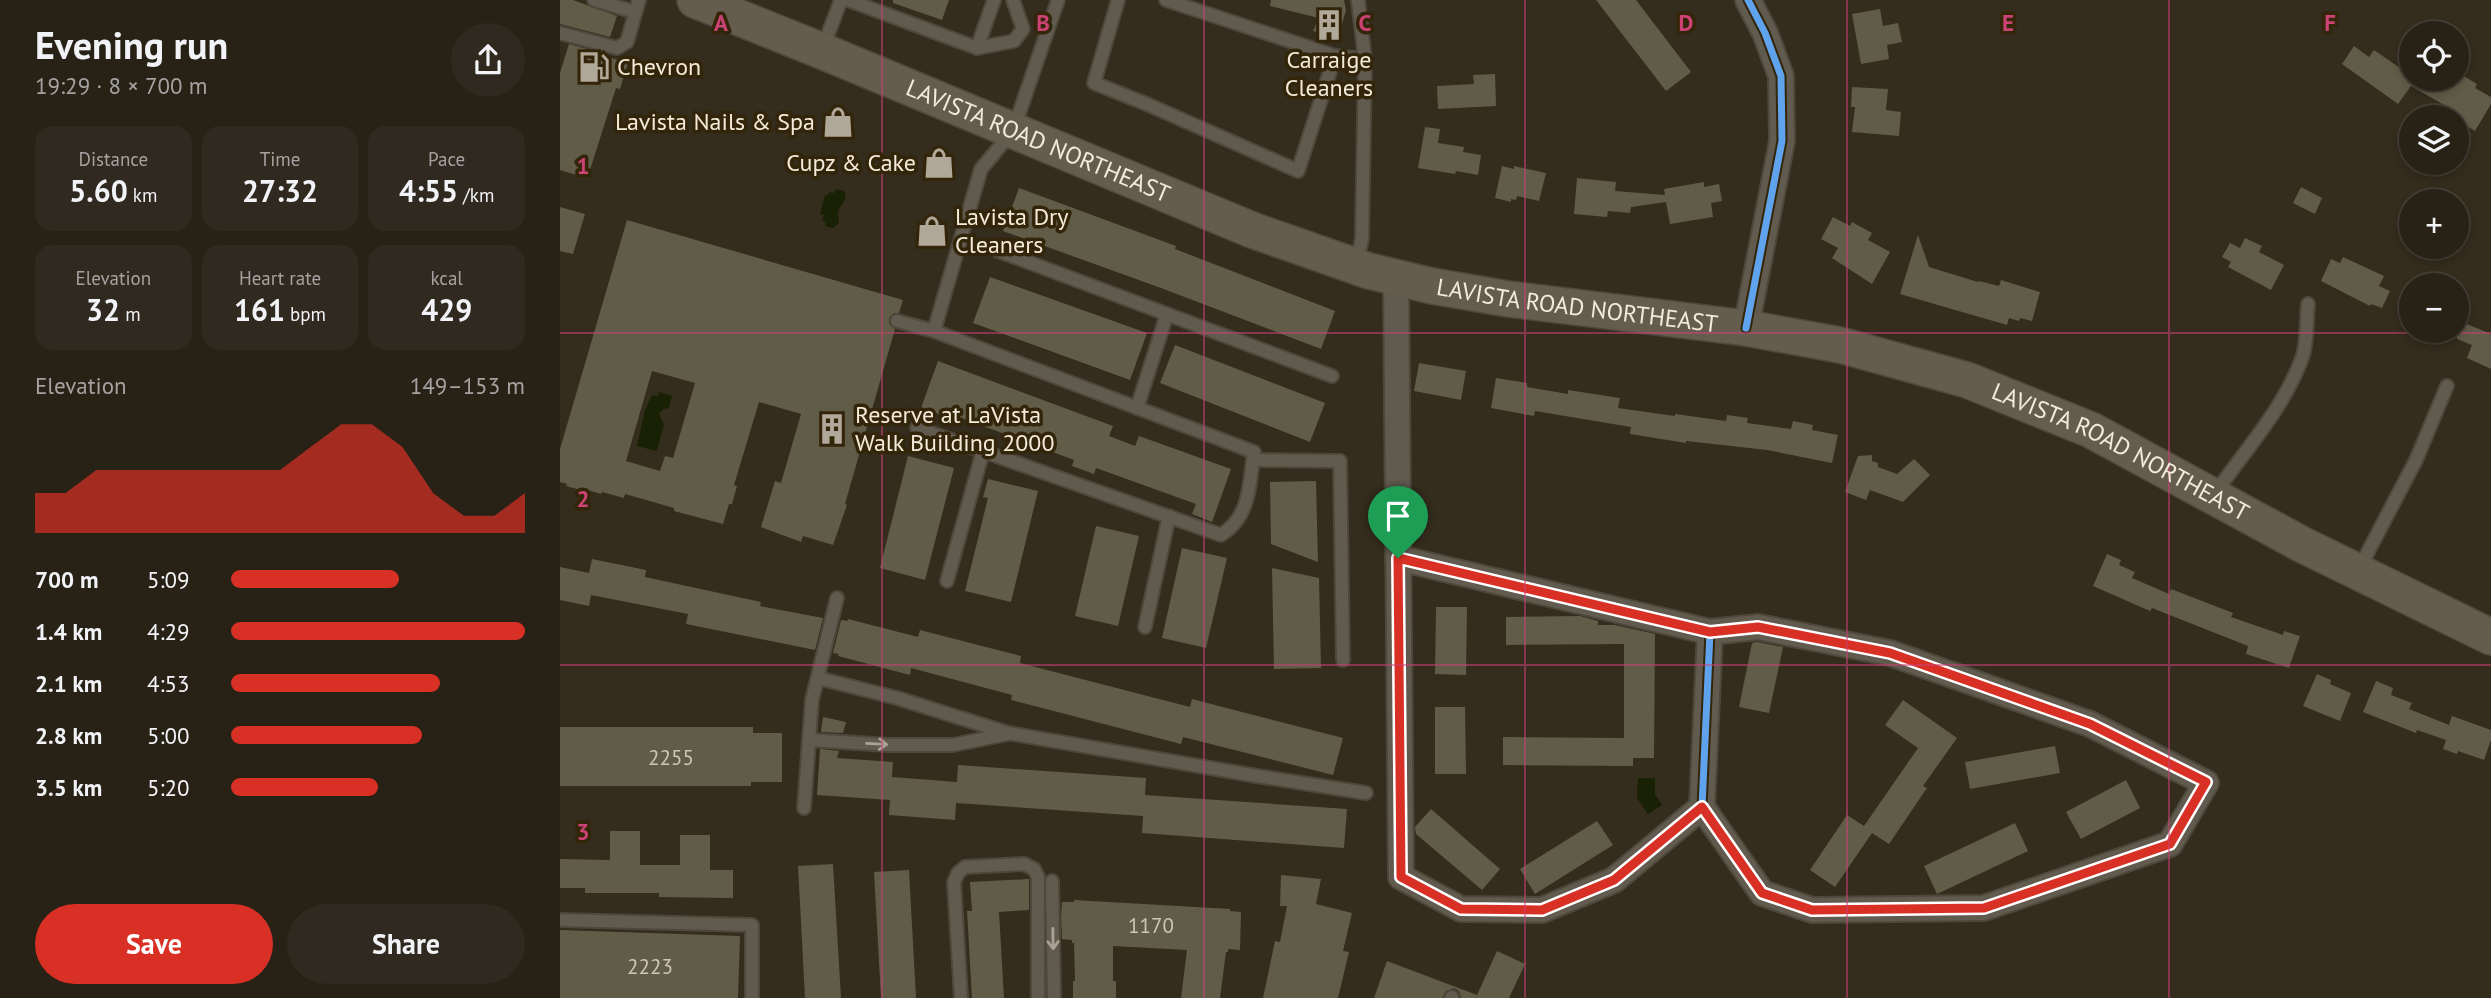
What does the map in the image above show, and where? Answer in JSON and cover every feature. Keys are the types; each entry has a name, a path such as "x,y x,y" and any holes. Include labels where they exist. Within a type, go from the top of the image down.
{"main road":[{"name":"LAVISTA ROAD NORTHEAST","path":"695,0 1252,230 1357,267 1432,286 1508,299 1746,328 1840,345 1967,380 2091,430 2357,573 2491,637"}],"street":[{"path":"1746,328 1782,142 1781,76 1765,33 1748,0"},
{"path":"1396,278 1401,877 1461,909 1542,910 1614,880 1702,807"},
{"path":"1398,558 1710,632 1758,627 1890,653 2090,724 2206,782 2170,844 1984,908 1812,910 1762,893 1702,807 1710,632"}],"lane":[{"path":"822,51 841,0"},
{"path":"848,0 977,48 1014,41 1023,29 1013,0"},
{"path":"977,48 994,0"},
{"path":"934,331 981,169 1013,131 1058,0"},
{"path":"1118,0 1094,83 1298,171 1335,55"},
{"path":"1166,0 1335,55 1365,59"},
{"path":"1357,267 1362,237 1365,59 1358,0"},
{"path":"564,31 617,48 627,42 637,6 595,2"},
{"path":"996,250 1332,376"},
{"path":"2214,495 2268,422 2303,356 2308,304"},
{"path":"1137,408 1167,314"},
{"path":"897,321 934,331 1254,452 1245,510 1233,527 1221,535 917,428"},
{"path":"2357,573 2416,460 2447,386"},
{"path":"947,581 983,451"},
{"path":"1253,460 1340,461 1343,660"},
{"path":"1145,627 1169,516"},
{"path":"804,808 812,700 837,598"},
{"path":"818,678 897,698 1008,733 1366,793"},
{"path":"809,740 889,745 953,745 1008,733"},
{"path":"961,998 954,882 958,873 965,867 1024,864 1034,869 1038,877 1038,998"},
{"path":"1052,881 1054,998"},
{"path":"560,920 752,925 752,998"}],"shaded area":[{"path":"836,189 844,191 845,197 838,213 839,223 833,228 825,226 826,222 822,220 824,215 820,214 825,195 834,193"},
{"path":"659,392 672,396 669,408 663,409 659,414 664,424 657,451 637,446 645,410 652,395 658,396"},
{"path":"1638,778 1655,778 1655,794 1662,805 1648,814 1637,798"}],"building":[{"name":"Chevron","path":"560,0 573,0 617,16 610,37 560,24"},
{"path":"893,0 949,0 942,20 893,3"},
{"path":"1271,0 1344,0 1346,10 1338,38 1313,31 1319,18 1270,6"},
{"path":"1596,0 1636,0 1691,72 1666,91"},
{"path":"1880,9 1883,26 1898,23 1902,42 1887,45 1889,59 1861,64 1852,14"},
{"path":"569,44 628,63 620,89 616,88 589,173 585,171 583,177 560,170 560,73"},
{"path":"2354,46 2369,57 2374,50 2399,67 2399,91 2407,91 2398,104 2342,64"},
{"path":"1495,74 1496,106 1438,109 1437,86 1474,84 1473,75"},
{"path":"2469,79 2477,84 2475,88 2491,97 2491,104 2475,131 2469,127 2469,105 2444,105 2420,91 2469,91"},
{"path":"1852,87 1888,89 1886,110 1901,112 1899,136 1852,132 1855,107 1851,107"},
{"path":"1425,127 1440,129 1438,143 1464,147 1463,152 1481,155 1478,175 1418,168"},
{"path":"1502,166 1546,173 1539,201 1517,196 1516,200 1511,199 1511,202 1495,198"},
{"path":"1577,178 1616,182 1615,191 1665,195 1664,189 1704,182 1704,187 1719,184 1722,201 1711,203 1713,217 1670,224 1666,202 1631,207 1630,213 1608,211 1607,217 1574,214"},
{"path":"2301,187 2322,198 2315,214 2293,203"},
{"path":"1019,188 1176,246 1175,249 1335,311 1321,349 1003,231"},
{"path":"560,207 585,214 573,254 560,251"},
{"path":"1833,217 1850,226 1852,222 1872,233 1868,240 1890,252 1872,284 1832,258 1838,248 1821,239"},
{"path":"627,220 903,300 899,313 894,313 889,318 889,324 895,329 845,504 847,505 833,545 803,536 801,542 761,527 775,481 781,483 801,414 759,402 734,485 737,486 732,504 729,504 723,524 625,494 624,498 566,486 567,484 560,482 560,449","holes":["652,371 695,383 673,458 665,456 660,471 626,461"]},
{"path":"1918,235 1929,267 1978,282 1999,286 2001,280 2040,292 2032,321 2009,318 2007,325 1900,294"},
{"path":"2245,238 2262,246 2259,252 2284,265 2271,290 2228,267 2231,262 2222,257 2230,243 2240,248"},
{"path":"2343,257 2384,276 2379,286 2390,291 2382,308 2371,304 2370,306 2321,281 2331,259 2340,263"},
{"path":"990,277 1147,333 1130,380 973,323"},
{"path":"2469,325 2491,334 2491,369 2467,358 2472,345 2467,343"},
{"path":"1175,345 1325,403 1310,442 1160,383"},
{"path":"938,361 1113,426 1109,436 1135,446 1139,436 1231,469 1212,522 1192,514 1196,504 1096,468 1094,474 1072,466 1074,460 940,410 939,414 921,408"},
{"path":"1419,363 1466,371 1461,400 1414,391"},
{"path":"1496,378 1568,394 1568,390 1620,398 1618,408 1726,421 1727,415 1748,418 1747,423 1791,429 1793,421 1813,425 1812,430 1838,435 1832,463 1767,450 1686,443 1630,434 1631,427 1535,411 1534,416 1491,408"},
{"path":"1872,455 1872,461 1878,463 1878,467 1897,474 1914,459 1930,475 1903,502 1870,490 1866,500 1845,492 1858,456"},
{"path":"908,456 954,468 925,580 880,568"},
{"path":"988,479 1038,491 1011,602 965,591 988,498 983,497"},
{"path":"1316,481 1318,562 1271,544 1270,482"},
{"path":"1096,526 1139,536 1118,626 1075,616"},
{"path":"1182,548 1227,558 1206,648 1162,638"},
{"path":"2107,554 2121,560 2119,565 2135,572 2132,578 2169,594 2171,589 2233,613 2231,617 2283,635 2284,631 2300,636 2289,668 2246,654 2248,646 2152,608 2150,611 2093,586"},
{"path":"592,559 646,570 645,577 761,602 760,606 823,618 815,650 686,624 688,614 591,595 589,606 560,600 560,567 589,573"},
{"path":"1272,568 1319,578 1321,668 1274,669"},
{"path":"1436,607 1467,607 1466,675 1435,674"},
{"path":"1580,616 1598,621 1598,625 1615,625 1655,634 1654,758 1633,758 1633,766 1503,765 1503,737 1624,738 1624,644 1506,645 1506,617"},
{"path":"848,619 918,637 920,630 1021,656 1020,663 1190,707 1192,699 1343,738 1333,775 1183,737 1181,744 1011,700 1012,695 911,668 910,675 838,656 839,654 833,653 841,620"},
{"path":"1752,643 1783,647 1769,713 1739,707"},
{"path":"2317,674 2331,680 2330,684 2351,693 2340,721 2303,706"},
{"path":"2376,681 2393,688 2391,695 2412,703 2409,709 2449,725 2452,716 2491,730 2491,740 2484,760 2443,749 2446,740 2417,730 2416,733 2363,712"},
{"path":"1903,700 1957,738 1923,786 1927,788 1889,844 1872,833 1835,887 1810,870 1847,815 1864,826 1918,748 1885,725"},
{"path":"1435,707 1465,707 1466,774 1435,774"},
{"path":"823,717 846,722 843,733 821,732"},
{"path":"560,727 753,727 753,733 782,733 782,782 751,782 751,786 560,786"},
{"path":"2055,746 2060,773 1970,789 1965,762"},
{"path":"820,749 839,751 837,758 893,762 892,777 957,782 958,765 1146,778 1145,795 1347,809 1344,848 1142,833 1143,816 956,803 955,820 889,815 890,800 817,795"},
{"path":"2126,780 2140,808 2081,839 2066,812"},
{"path":"1431,809 1500,869 1482,890 1416,834 1415,827"},
{"path":"1597,821 1613,845 1535,894 1520,869"},
{"path":"2015,823 2028,851 1937,894 1924,866"},
{"path":"610,831 640,831 640,865 680,865 680,835 710,835 710,870 733,870 733,898 659,897 659,893 585,893 585,888 560,888 560,859 610,860"},
{"path":"833,864 841,998 805,998 798,866"},
{"path":"909,870 916,998 881,998 874,872"},
{"path":"1281,875 1321,879 1316,904 1352,913 1343,951 1349,952 1338,998 1263,998 1275,941 1280,942 1287,906 1280,906"},
{"path":"1029,879 1029,910 999,912 1004,998 972,998 967,911 972,911 970,882"},
{"path":"1074,900 1230,909 1241,912 1240,950 1228,949 1226,952 1220,998 1181,998 1187,950 1113,946 1116,998 1073,998 1074,943 1072,940 1062,939 1061,918 1062,902"},
{"path":"560,930 740,936 738,998 560,998"},
{"path":"1497,951 1525,964 1509,998 1461,998 1459,991 1454,988 1446,991 1442,998 1374,998 1387,961 1477,995"}],"cycle path":[{"path":"1746,328 1782,141 1781,76 1765,33 1748,0"},
{"path":"1398,558 1710,632 1758,627 1890,653 2090,724 2206,783 2170,844 1984,908 1812,910 1762,893 1702,807 1710,632"}],"place":[{"name":"Carraige Cleaners","path":"1329,25"},
{"name":"Chevron","path":"594,67"},
{"name":"Lavista Nails & Spa","path":"838,122"},
{"name":"Cupz & Cake","path":"939,163"},
{"name":"Lavista Dry Cleaners","path":"932,231"},
{"name":"Reserve at LaVista Walk Building 2000","path":"832,429"}],"route":[{"path":"1398,558 1710,632 1758,627 1890,653 2090,724 2206,782 2170,844 1984,908 1812,910 1762,893 1702,807 1614,880 1542,910 1461,909 1401,877 1398,558"}]}
